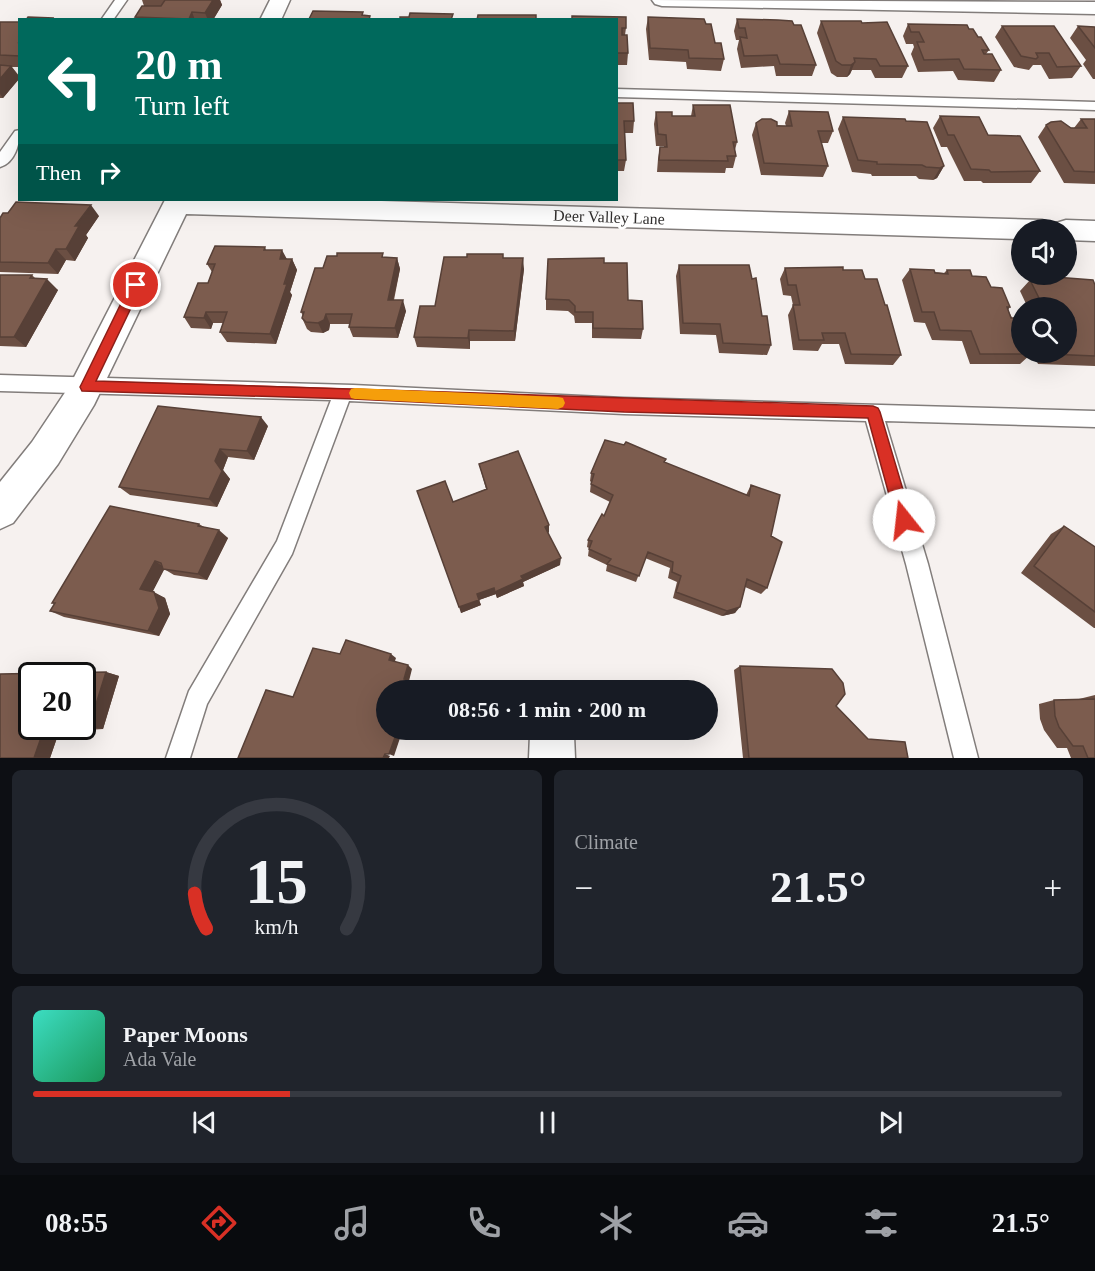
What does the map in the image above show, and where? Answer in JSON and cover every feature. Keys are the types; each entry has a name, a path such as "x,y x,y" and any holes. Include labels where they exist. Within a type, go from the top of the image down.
{"street":[{"path":"271,18 280,0"},
{"path":"662,0 1095,8"},
{"path":"0,510 45,453 86,387 177,202"},
{"name":"Deer Valley Lane","path":"177,202 1011,229"},
{"path":"1077,230 1095,231"}],"lane":[{"path":"108,18 121,0"},
{"path":"618,93 1095,106"},
{"path":"0,136 18,135"},
{"path":"0,162 18,136"},
{"path":"0,383 343,393 624,406 1095,419"},
{"path":"178,758 197,699 285,547 343,393"},
{"path":"873,412 917,564 966,758"}],"building":[{"path":"165,0 213,0 205,13 192,12 189,18 135,17 142,6 161,6"},
{"path":"313,11 363,12 362,15 370,16 370,18 310,18"},
{"path":"410,13 453,14 452,18 400,18 409,17"},
{"path":"478,15 536,15 536,18 477,18"},
{"path":"572,16 626,17 626,28 622,28 622,35 627,35 628,53 618,53 618,18 572,18"},
{"path":"648,17 704,19 706,24 711,24 715,43 721,43 724,59 689,58 688,50 650,48"},
{"path":"737,19 792,21 794,25 801,25 816,65 780,64 777,55 744,56 740,37 747,38 745,28 739,28"},
{"path":"821,21 887,22 908,66 880,66 876,59 854,58 855,62 851,65 842,65 836,61"},
{"path":"0,22 18,22 18,56 0,55"},
{"path":"908,24 967,25 978,37 981,37 989,50 982,50 984,54 992,54 1001,70 964,69 959,59 924,60 917,42 924,42 919,32 911,32"},
{"path":"1002,26 1054,26 1081,66 1057,67 1049,53 1036,53 1038,57 1036,59 1021,56"},
{"path":"1078,26 1095,27 1095,48"},
{"path":"0,65 11,66 0,79"},
{"path":"618,103 633,103 634,121 624,121 626,160 618,160"},
{"path":"693,105 730,105 737,142 733,142 736,156 727,156 728,161 659,160 660,147 667,147 666,135 658,134 656,112 672,112 672,116 695,116"},
{"path":"789,111 828,112 833,131 818,131 828,166 764,163 756,123 762,119 771,119 777,122 777,126 792,126"},
{"path":"940,116 979,117 988,135 1020,136 1040,171 991,172 971,169 954,135 948,135"},
{"path":"843,117 927,122 944,166 940,168 922,165 877,164 877,162 858,160"},
{"path":"1081,119 1095,119 1095,172 1074,171 1046,125 1061,121 1071,128 1087,128"},
{"path":"16,202 91,205 75,226 79,226 66,249 56,249 48,263 0,262 0,218 3,213 8,213"},
{"path":"215,246 265,247 264,250 282,250 280,259 292,259 284,284 287,284 270,334 220,332 227,312 206,312 204,318 184,317 198,283 208,283 215,264 207,264"},
{"path":"337,253 383,253 382,257 397,258 388,300 403,300 395,328 349,327 352,314 326,314 324,320 318,323 306,322 302,318 304,312 301,312 315,268 323,268 327,256 337,256"},
{"path":"467,254 503,254 503,258 523,258 514,331 469,330 468,338 414,337 420,306 435,306 444,257 467,257"},
{"path":"604,258 604,263 627,263 628,300 642,301 643,329 593,328 593,312 575,312 575,306 569,300 546,299 548,259"},
{"path":"679,265 749,265 752,279 756,278 762,316 767,316 771,345 723,343 720,324 683,323"},
{"path":"843,267 843,270 862,270 865,279 877,279 901,355 851,354 845,333 822,333 824,340 799,340 793,305 800,305 796,285 788,285 785,268"},
{"path":"910,269 934,270 935,273 948,274 947,270 970,270 972,276 986,277 991,287 1002,288 1010,307 1007,307 1011,318 1011,354 980,354 971,331 940,330 934,312 922,312"},
{"path":"0,275 32,275 30,278 47,279 14,337 0,337"},
{"path":"1077,279 1093,280 1095,285 1095,356 1077,355 1077,297 1038,297 1032,285 1077,285"},
{"path":"158,406 261,417 247,451 220,449 215,461 222,471 209,499 119,487"},
{"path":"605,440 624,445 626,442 666,459 664,462 749,496 751,485 780,495 771,536 782,542 767,588 747,579 740,607 727,611 676,592 681,576 672,572 673,562 648,552 639,576 607,564 611,559 589,549 592,541 588,540 602,514 604,516 613,495 591,484 594,474 591,473"},
{"path":"518,451 549,525 545,527 561,558 521,576 523,579 495,592 494,588 477,594 479,600 459,607 417,491 445,481 453,502 487,489 479,464"},
{"path":"110,506 219,530 198,574 163,569 161,563 155,561 140,589 154,592 159,608 148,631 50,611 55,603 52,603"},
{"path":"1064,526 1095,547 1095,612 1034,566"},
{"path":"346,640 391,654 389,660 408,665 404,679 408,680 376,680 376,740 394,740 389,754 385,754 383,758 238,758 266,690 293,697 313,648 340,654"},
{"path":"740,666 832,669 843,683 845,694 836,706 868,739 905,742 908,758 749,758"},
{"path":"96,672 106,672 96,704"},
{"path":"0,674 18,674 18,740 40,740 34,758 0,758"},
{"path":"1095,699 1095,758 1088,758 1083,746 1073,746 1059,727 1055,716 1054,700"}],"slow traffic":[{"path":"355,393 558,403"}],"route":[{"path":"136,285 86,387 353,393 624,406 873,412 904,520"}]}
